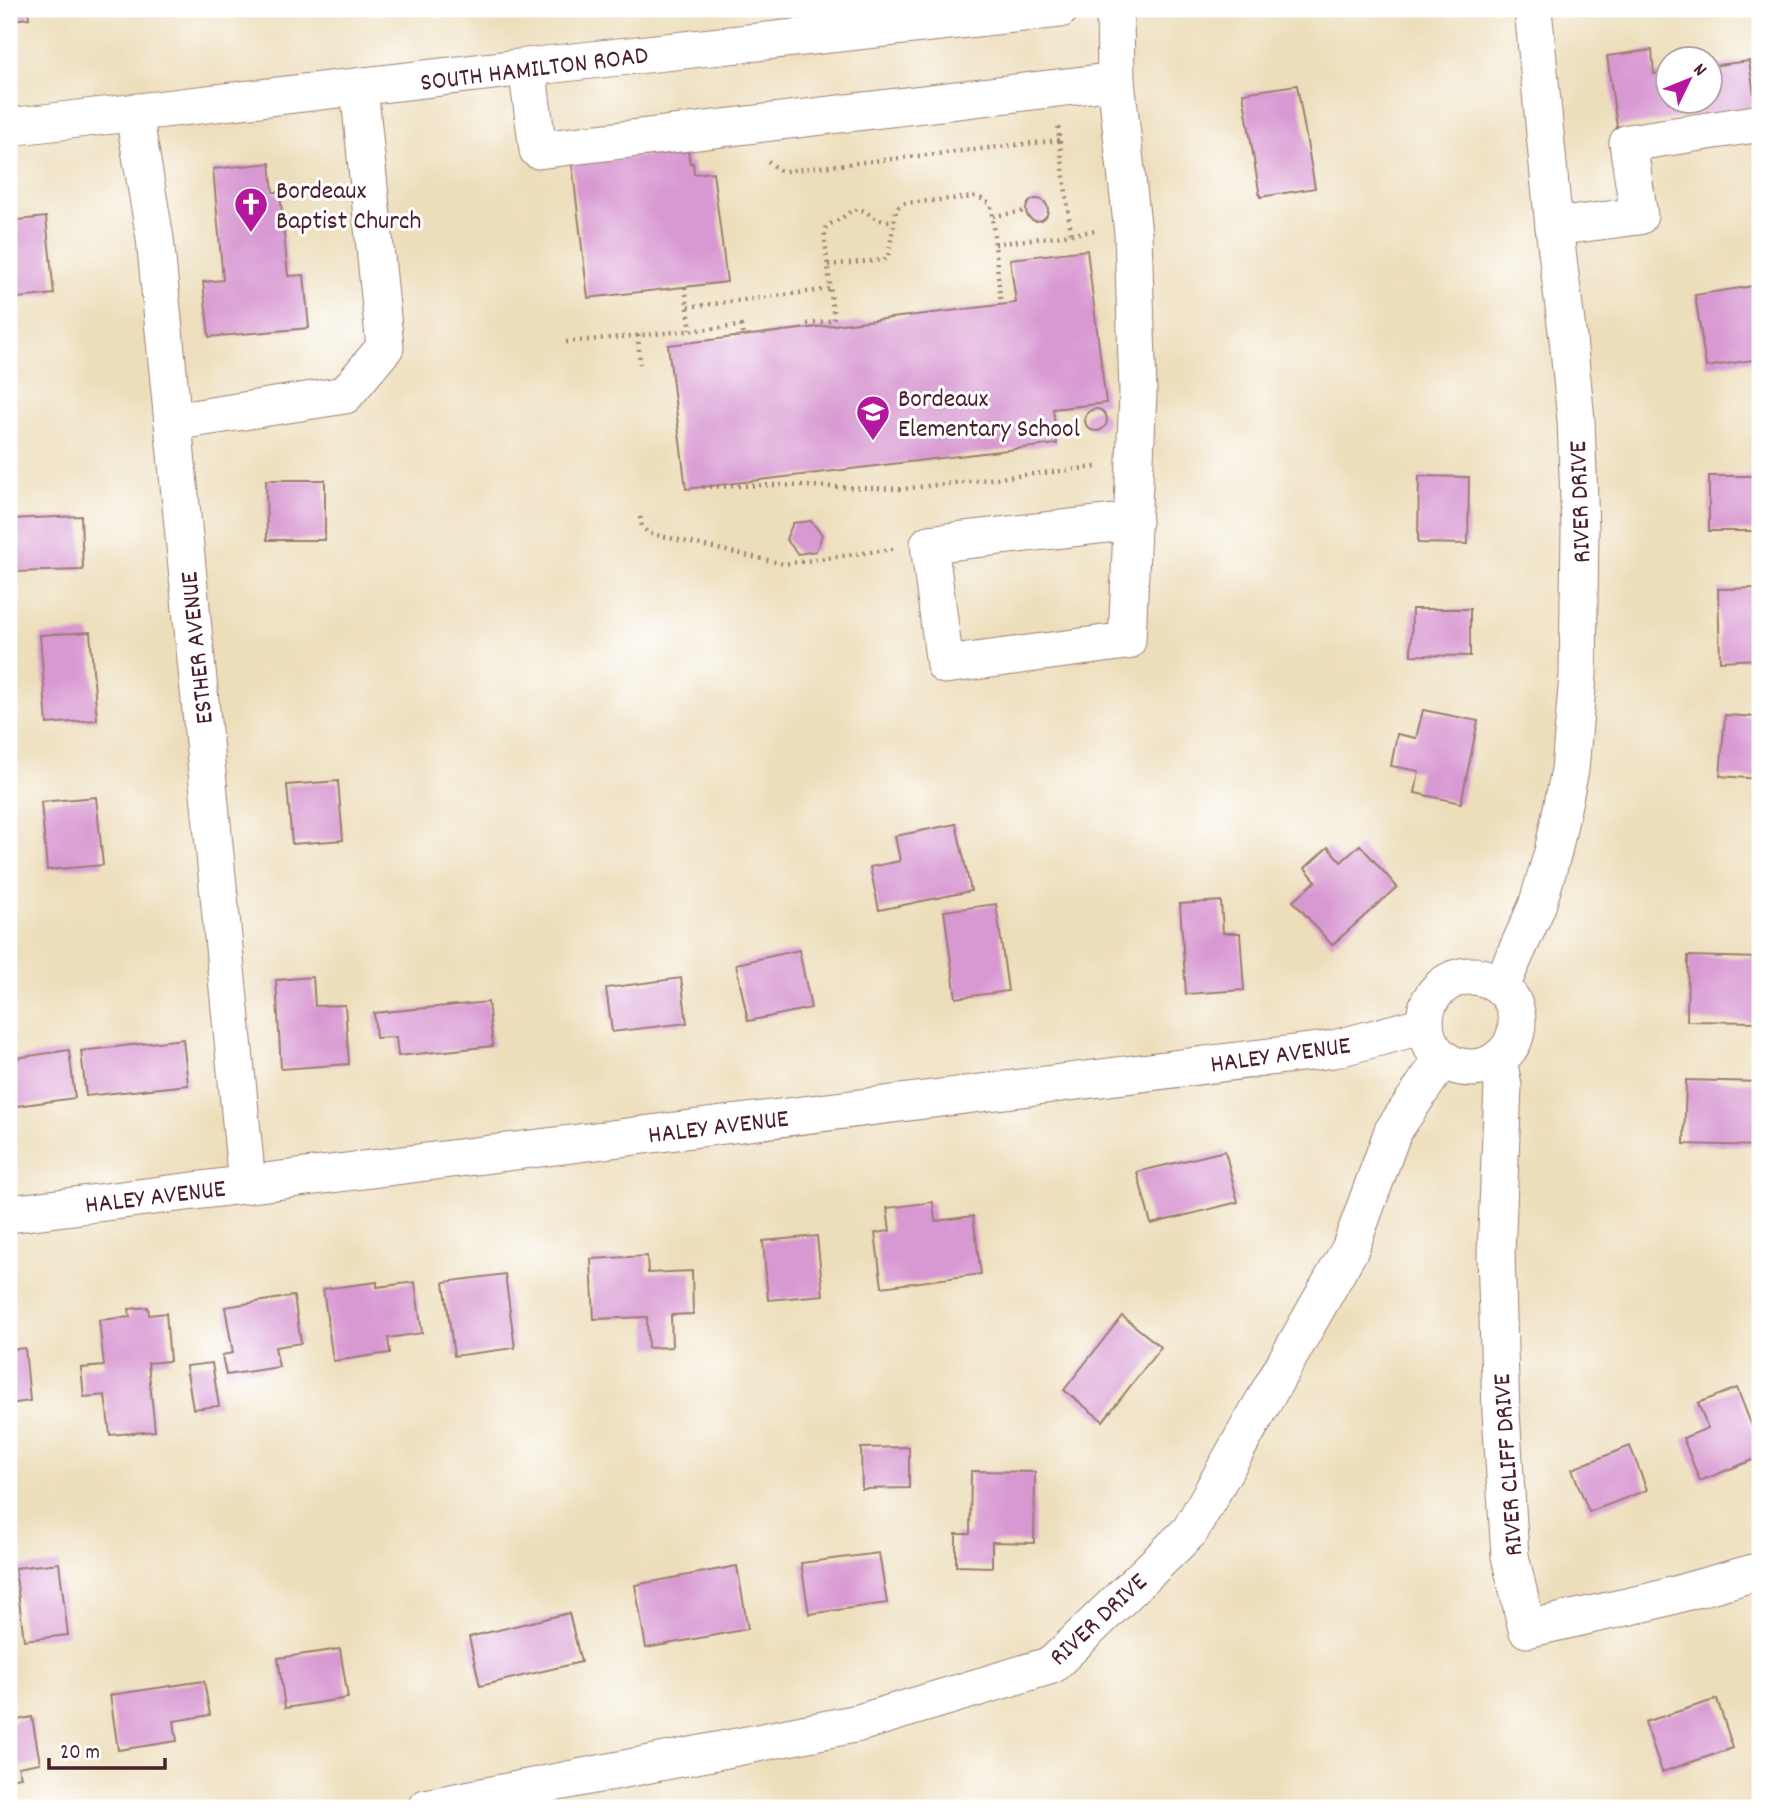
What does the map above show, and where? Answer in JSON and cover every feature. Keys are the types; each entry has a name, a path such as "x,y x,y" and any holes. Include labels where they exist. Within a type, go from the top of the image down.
{"street":[{"name":"SOUTH HAMILTON ROAD","path":"9,127 1060,9"},
{"path":"1115,9 1116,81 1133,226 1138,393 1133,521 1127,641 945,665 929,544 1133,521"},
{"name":"RIVER DRIVE","path":"1500,986 1532,917 1553,852 1570,770 1580,613 1576,420 1533,9"},
{"path":"527,67 538,150 1116,81"},
{"path":"173,422 345,395 385,347 359,87"},
{"name":"ESTHER AVENUE","path":"134,114 155,238 247,1184"},
{"path":"1554,227 1639,216 1628,143 1755,124 1760,127"},
{"path":"1464,976 1487,978 1500,986 1515,1007 1516,1032 1511,1045 1498,1059 1474,1068 1461,1067 1443,1058 1431,1044 1425,1025 1429,1002 1438,990 1450,980 1464,976"},
{"name":"HALEY AVENUE","path":"9,1214 1334,1049 1425,1025"},
{"name":"RIVER DRIVE","path":"426,1808 859,1723 1052,1665 1190,1531 1350,1250 1393,1131 1443,1058"},
{"name":"RIVER CLIFF DRIVE","path":"1498,1059 1503,1086 1496,1254 1500,1412 1510,1556 1527,1629 1653,1601 1760,1571"}],"path":[{"path":"1053,89 1071,234"},
{"path":"758,124 762,156 779,170 785,171 1060,140"},
{"path":"828,265 885,259 889,254 898,207 905,203 974,197 991,205 1001,305"},
{"path":"807,324 834,320 825,232 830,223 856,209 880,220 894,221"},
{"path":"992,216 1026,211"},
{"path":"995,244 1133,226"},
{"path":"685,287 691,330"},
{"path":"688,307 831,289"},
{"path":"566,342 741,326 743,336"},
{"path":"638,335 640,363"},
{"path":"703,487 773,485 901,489 1096,467"},
{"path":"640,517 642,526 648,533 784,564 929,544"}],"building":[{"path":"9,9 28,9 29,18 9,20"},
{"path":"1652,50 1654,116 1693,116 1617,127 1607,56"},
{"path":"1749,61 1756,107 1724,112 1724,64"},
{"path":"1297,85 1315,188 1260,197 1243,93"},
{"path":"688,151 694,174 713,172 727,282 588,298 572,164"},
{"name":"Bordeaux Baptist Church","path":"270,163 273,192 280,192 288,276 304,275 309,328 209,337 203,282 223,280 213,169"},
{"path":"1037,199 1045,202 1048,210 1045,218 1037,221 1029,218 1026,210 1029,202"},
{"path":"46,217 54,294 9,299 9,221"},
{"path":"1087,250 1106,403 1053,409 1057,444 686,489 668,345 1016,303 1010,259"},
{"path":"1760,285 1760,359 1706,367 1695,295"},
{"path":"1096,409 1104,412 1107,420 1104,428 1096,431 1088,428 1085,420 1088,412"},
{"path":"1419,476 1469,477 1468,544 1418,543"},
{"path":"1709,476 1760,476 1760,531 1709,531"},
{"path":"266,480 325,480 325,540 267,540"},
{"path":"81,516 83,570 10,572 9,519"},
{"path":"811,521 822,535 816,551 798,554 786,539 793,523"},
{"path":"1760,588 1760,659 1720,661 1718,589"},
{"path":"1412,609 1470,609 1470,656 1411,655"},
{"path":"90,632 97,720 47,724 40,635"},
{"path":"1423,710 1478,721 1461,803 1415,793 1419,771 1391,766 1397,734 1416,738"},
{"path":"1725,715 1760,717 1760,779 1720,776"},
{"path":"338,781 343,840 292,844 287,785"},
{"path":"96,797 103,865 47,870 41,802"},
{"path":"956,824 971,891 879,910 870,867 900,861 895,836"},
{"path":"1360,845 1397,887 1332,945 1293,901 1316,881 1305,868 1328,847 1341,862"},
{"path":"1221,901 1223,933 1240,933 1244,990 1186,994 1180,904"},
{"path":"996,904 1008,991 956,998 944,911"},
{"path":"799,950 811,1008 748,1021 736,964"},
{"path":"1688,956 1760,958 1760,1022 1687,1021"},
{"path":"313,977 315,1006 345,1005 349,1064 281,1069 276,980"},
{"path":"681,978 687,1023 612,1032 606,988"},
{"path":"488,1002 493,1046 398,1056 396,1037 376,1038 374,1013"},
{"path":"183,1039 188,1085 86,1096 81,1051"},
{"path":"69,1050 75,1098 9,1107 9,1059"},
{"path":"1686,1080 1760,1082 1760,1146 1684,1144"},
{"path":"1225,1151 1238,1202 1151,1224 1137,1172"},
{"path":"933,1202 935,1221 973,1216 981,1274 882,1287 875,1233 890,1231 887,1208"},
{"path":"817,1236 823,1295 768,1300 763,1241"},
{"path":"647,1256 648,1273 692,1271 693,1314 671,1315 672,1347 648,1348 647,1317 594,1319 591,1259"},
{"path":"505,1274 515,1348 454,1356 444,1282"},
{"path":"377,1282 377,1287 415,1282 422,1333 388,1338 390,1353 333,1361 323,1289"},
{"path":"294,1296 301,1343 275,1347 279,1367 226,1375 222,1355 233,1353 225,1307"},
{"path":"148,1307 149,1315 166,1313 170,1361 148,1363 155,1431 110,1435 105,1395 84,1397 81,1368 104,1366 99,1320 130,1317 129,1309"},
{"path":"1122,1316 1161,1347 1103,1421 1064,1390"},
{"path":"25,1348 30,1401 9,1404 9,1350"},
{"path":"212,1363 219,1406 193,1409 186,1366"},
{"path":"1737,1388 1760,1447 1760,1457 1700,1481 1683,1438 1708,1428 1698,1403"},
{"path":"1630,1446 1647,1490 1589,1512 1572,1469"},
{"path":"909,1447 909,1488 862,1489 861,1448"},
{"path":"971,1471 1035,1472 1034,1543 992,1542 992,1567 956,1566 956,1534 970,1534"},
{"path":"879,1553 887,1603 809,1614 801,1563"},
{"path":"59,1563 68,1635 24,1640 15,1568"},
{"path":"737,1566 748,1629 646,1648 635,1585"},
{"path":"569,1613 581,1662 480,1686 469,1637"},
{"path":"340,1649 348,1698 285,1708 278,1658"},
{"path":"204,1681 210,1715 174,1721 177,1741 118,1750 110,1695"},
{"path":"1717,1699 1733,1748 1662,1772 1645,1722"},
{"path":"32,1717 40,1763 18,1767 21,1777 9,1779 9,1722"}],"place":[{"name":"Bordeaux Baptist Church","path":"251,234"},
{"name":"Bordeaux Elementary School","path":"873,442"}]}
